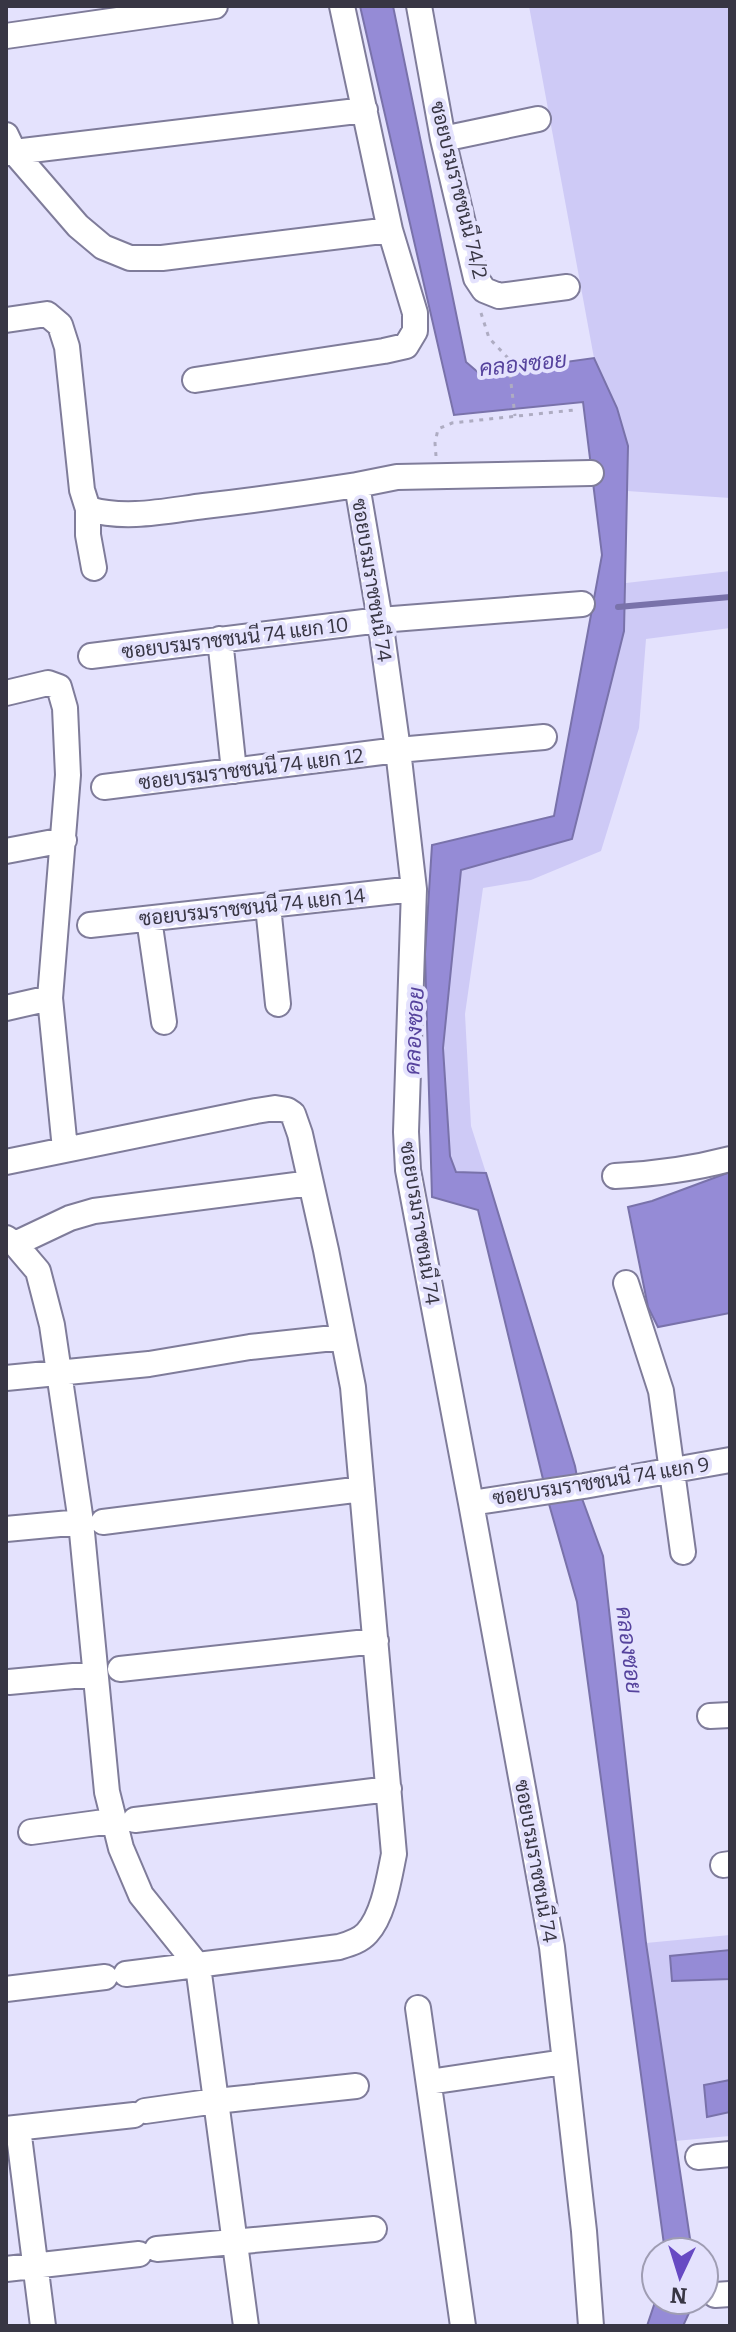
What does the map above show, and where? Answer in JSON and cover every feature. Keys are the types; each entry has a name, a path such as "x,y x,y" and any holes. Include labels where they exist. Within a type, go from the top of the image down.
{"street":[{"path":"6,36 215,6"},
{"path":"195,380 384,351 406,346 415,331 415,313 390,230 342,6"},
{"name":"ซอยบรมราชชนนี 74/2","path":"419,6 443,139 476,278 484,290 499,296 567,287"},
{"path":"9,147 365,110"},
{"path":"443,139 538,119"},
{"path":"9,147 78,226 103,247 130,258 162,258 390,230"},
{"path":"6,320 47,314 60,325 67,347 82,490 88,509 88,535 94,568"},
{"path":"357,485 397,477 591,473"},
{"name":"ซอยบรมราชชนนี 74","path":"88,509 107,514 136,515 357,485 380,620 414,889 406,1132 408,1170 550,1934 584,2231 591,2326"},
{"name":"ซอยบรมราชชนนี 74 แยก 10","path":"91,656 380,620 582,604"},
{"path":"220,639 234,771"},
{"path":"6,693 48,683 59,687 65,708 67,762 64,840 50,998 65,1149"},
{"name":"ซอยบรมราชชนนี 74 แยก 12","path":"104,787 398,750 544,737"},
{"path":"6,851 64,840"},
{"name":"ซอยบรมราชชนนี 74 แยก 14","path":"90,925 414,889"},
{"path":"268,906 278,1004"},
{"path":"149,919 164,1022"},
{"path":"6,1008 50,998"},
{"path":"6,1162 256,1111 275,1108 293,1114 311,1183 353,1387 394,1854 382,1905 368,1932 355,1943 6,1989"},
{"path":"615,1176 659,1174 730,1159"},
{"path":"246,2326 198,1966 141,1895 129,1871 124,1820 107,1792 95,1674 92,1522 57,1373 52,1325 38,1271 10,1241 94,1211 311,1183"},
{"path":"626,1283 661,1391 683,1552"},
{"path":"6,1378 149,1364 250,1347 343,1337"},
{"name":"ซอยบรมราชชนนี 74 แยก 9","path":"471,1503 730,1460"},
{"path":"6,1529 92,1522 362,1489"},
{"path":"120,1669 376,1641"},
{"path":"9,1682 95,1674"},
{"path":"31,1832 389,1789"},
{"path":"418,2008 463,2326"},
{"path":"429,2082 564,2062"},
{"path":"43,2326 36,2266 12,2129 216,2101 356,2086"},
{"path":"698,2157 730,2154"},
{"path":"6,2269 374,2229"}],"path":[{"path":"476,278 481,320 489,338 508,358 515,415"},
{"path":"438,476 435,443 438,429 452,423 574,410"}],"shaded area":[{"path":"360,6 393,6 466,362 480,374 594,358 617,408 628,446 624,631 572,839 461,870 443,1048 450,1156 456,1172 486,1173 575,1466 580,1493 603,1556 646,1943 690,2236 663,2236 577,1602 549,1504 478,1210 432,1197 425,954 432,845 554,816 602,555 583,402 454,415"},
{"path":"529,6 730,6 730,498 627,491 628,446 617,408 594,358"},
{"path":"730,571 730,628 646,639 639,728 601,851 531,880 483,888 465,1014 471,1126 486,1173 456,1173 449,1156 443,1048 461,870 572,839 624,631 626,583"},
{"path":"730,1172 730,1313 658,1327 648,1307 628,1207"},
{"path":"730,1935 730,1950 670,1956 672,1980 730,1979 730,2080 705,2085 707,2117 730,2112 730,2136 675,2141 646,1943"},
{"path":"730,1950 730,1979 672,1981 670,1956"},
{"path":"730,2080 730,2112 707,2117 704,2085"},
{"path":"650,2316 688,2316 683,2326 647,2326"}],"waterway":[{"path":"618,607 730,597"}],"water label":[{"name":"คลองซอย","path":"523,364"},
{"name":"คลองซอย","path":"414,1031"},
{"name":"คลองซอย","path":"629,1650"}]}
